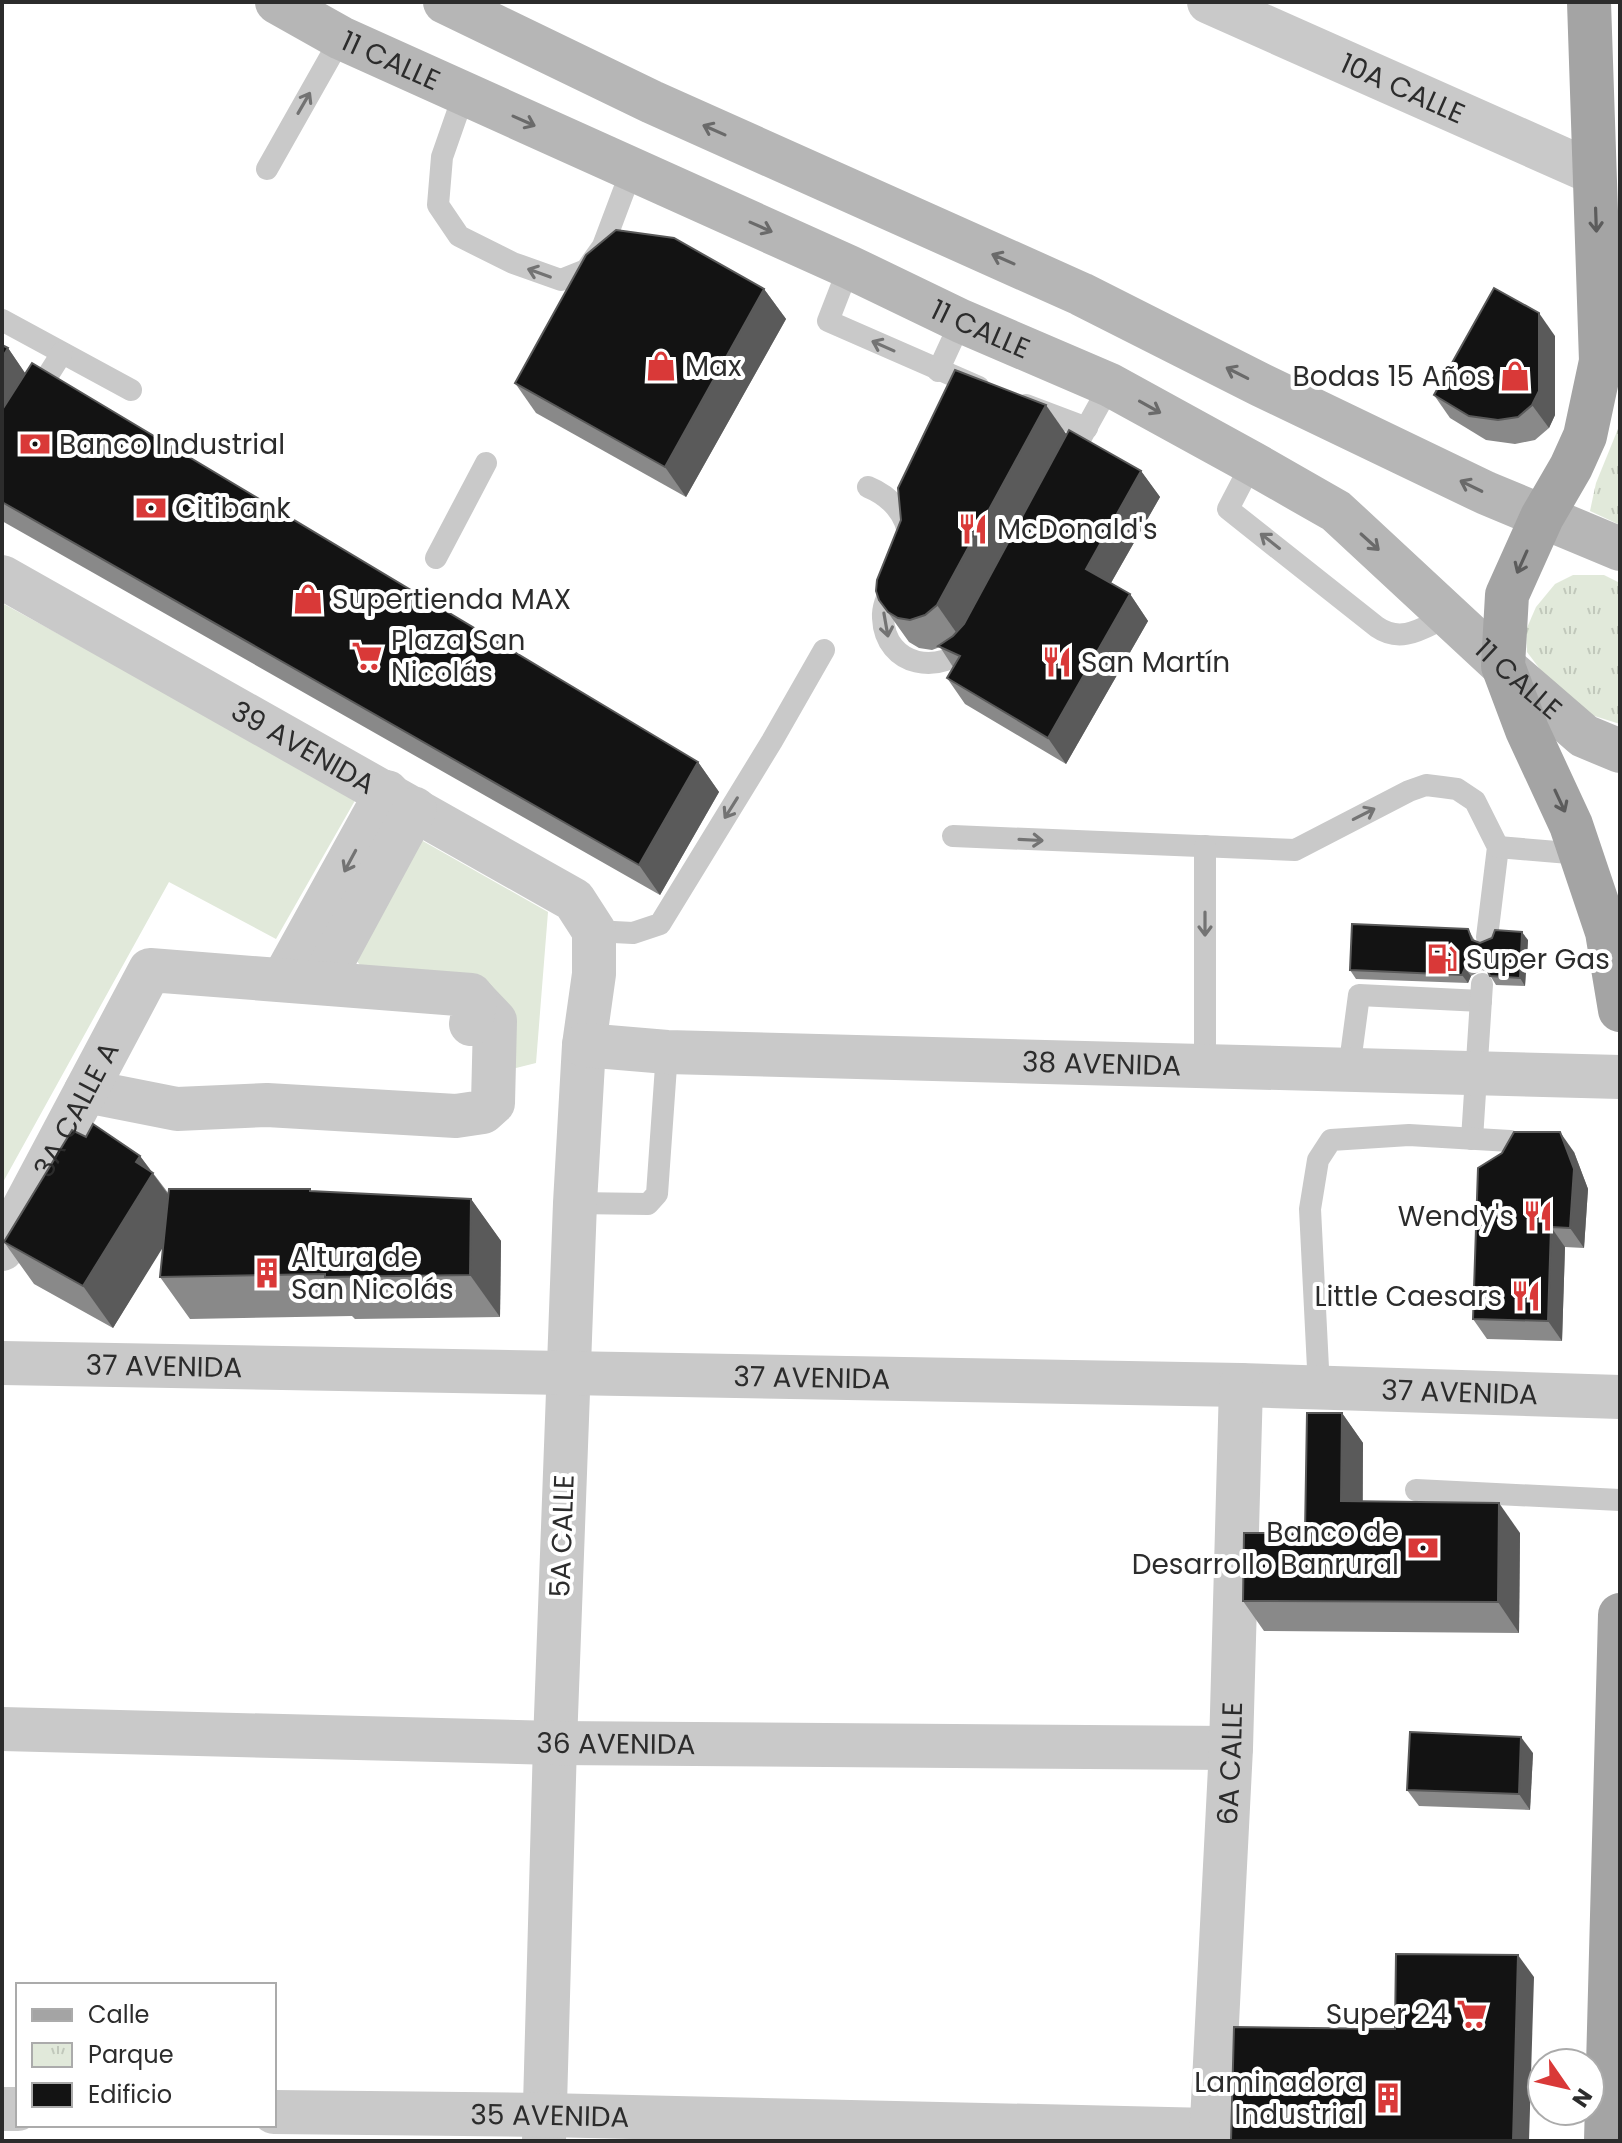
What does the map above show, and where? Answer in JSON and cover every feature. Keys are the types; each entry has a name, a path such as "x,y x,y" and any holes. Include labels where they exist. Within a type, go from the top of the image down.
{"main road":[{"name":"11 CALLE","path":"277,2 341,38 849,267 961,321 1110,385 1252,463 1336,511 1503,666 1584,736 1620,751"},
{"path":"445,2 652,102 1081,294 1275,392 1542,517 1620,549"},
{"path":"1589,2 1606,108 1594,173 1601,361 1585,436 1542,517 1507,595 1503,666 1515,702 1581,854 1607,932 1620,1010"},
{"path":"1606,2141 1620,1615"}],"street":[{"name":"10A CALLE","path":"1209,2 1594,173"},
{"name":"39 AVENIDA","path":"2,577 574,900 594,931"},
{"path":"86,1091 177,1109 267,1105 456,1116 483,1112 493,1103 495,1021 473,1012 471,995 302,982 401,800"},
{"name":"5A CALLE","path":"544,2128 575,1203 584,1045 594,974 594,931"},
{"name":"3A CALLE A","path":"2,1249 150,970 302,982"},
{"name":"38 AVENIDA","path":"584,1045 667,1052 1620,1077"},
{"name":"37 AVENIDA","path":"2,1363 1241,1385 1620,1397"},
{"name":"6A CALLE","path":"1211,2136 1231,1748 1241,1385"},
{"name":"36 AVENIDA","path":"2,1729 555,1743 1231,1748"},
{"name":"35 AVENIDA","path":"276,2112 544,2128 1211,2136"}],"lane":[{"path":"267,169 341,38"},
{"path":"464,94 442,157 438,205 459,236 513,263 561,280 586,270 603,246 632,169"},
{"path":"849,267 828,321 938,371 1087,428"},
{"path":"2,320 131,390"},
{"path":"938,371 961,321"},
{"path":"2,448 62,353"},
{"path":"1057,482 1110,385"},
{"path":"436,558 486,463"},
{"path":"1252,463 1228,509 1384,632 1405,636 1451,615"},
{"path":"868,487 885,494 902,515 908,529 909,541 904,559 884,604 888,640 916,662 940,663 962,652 977,630"},
{"path":"594,931 633,933 660,924 824,650"},
{"path":"953,836 1295,850 1409,791 1426,785 1457,789 1475,801 1498,847 1487,937"},
{"path":"1205,846 1205,1066"},
{"path":"1498,847 1581,854"},
{"path":"1349,1070 1359,995 1482,992 1474,1073 1472,1139"},
{"path":"575,1203 648,1204 654,1200 657,1194 667,1052"},
{"path":"1319,1388 1310,1209 1318,1160 1331,1140 1409,1135 1510,1141"},
{"path":"1416,1490 1620,1500"}],"green space":[{"path":"1620,424 1620,525 1590,511 1596,483"},
{"path":"1573,575 1604,575 1620,583 1620,724 1588,714 1555,689 1527,652 1526,630 1536,607 1555,584"},
{"path":"2,603 357,797 276,939 169,882 2,1184"},
{"path":"414,836 548,912 536,1063 508,1070 507,1026 363,969 349,951"}],"building":[{"name":"Max","path":"616,230 674,238 764,289 665,467 515,383 586,255"},
{"name":"Bodas 15 Años","path":"1494,288 1539,313 1539,391 1532,405 1518,417 1498,420 1469,416 1434,395"},
{"name":"Plaza San Nicolás","path":"32,363 698,762 639,865 2,502 2,410"},
{"path":"955,370 1046,405 937,605 925,615 910,620 898,618 888,612 876,591 877,580 901,520 898,488"},
{"path":"1069,430 1141,471 1086,569 1130,594 1048,738 947,678 960,656 938,646 964,624"},
{"name":"Super Gas","path":"1352,924 1468,929 1472,940 1480,943 1492,938 1495,930 1522,932 1520,978 1490,976 1485,965 1476,962 1465,968 1462,975 1350,970"},
{"path":"93,1124 140,1156 136,1162 153,1173 83,1286 4,1242 72,1130 86,1137"},
{"path":"1514,1132 1560,1132 1574,1169 1570,1228 1551,1227 1548,1321 1473,1319 1478,1168 1502,1153"},
{"path":"169,1189 310,1189 471,1199 470,1275 160,1277"},
{"name":"Banco de Desarrollo Banrural","path":"1307,1413 1342,1413 1341,1501 1499,1503 1498,1602 1243,1601 1244,1533 1305,1533"},
{"path":"1410,1732 1521,1737 1519,1794 1407,1790"},
{"path":"1396,1954 1518,1955 1513,2141 1231,2141 1234,2027 1395,2029"}],"place":[{"name":"Max","path":"661,366"},
{"name":"Bodas 15 Años","path":"1515,376"},
{"name":"Banco Industrial","path":"35,444"},
{"name":"Citibank","path":"151,508"},
{"name":"McDonald's","path":"973,529"},
{"name":"Supertienda MAX","path":"308,599"},
{"name":"Plaza San Nicolás","path":"367,656"},
{"name":"San Martín","path":"1057,662"},
{"name":"Super Gas","path":"1442,959"},
{"name":"Wendy's","path":"1538,1216"},
{"name":"Altura de San Nicolás","path":"267,1273"},
{"name":"Little Caesars","path":"1526,1296"},
{"name":"Banco de Desarrollo Banrural","path":"1423,1548"},
{"name":"Super 24","path":"1472,2014"},
{"name":"Laminadora Industrial","path":"1388,2098"}]}
